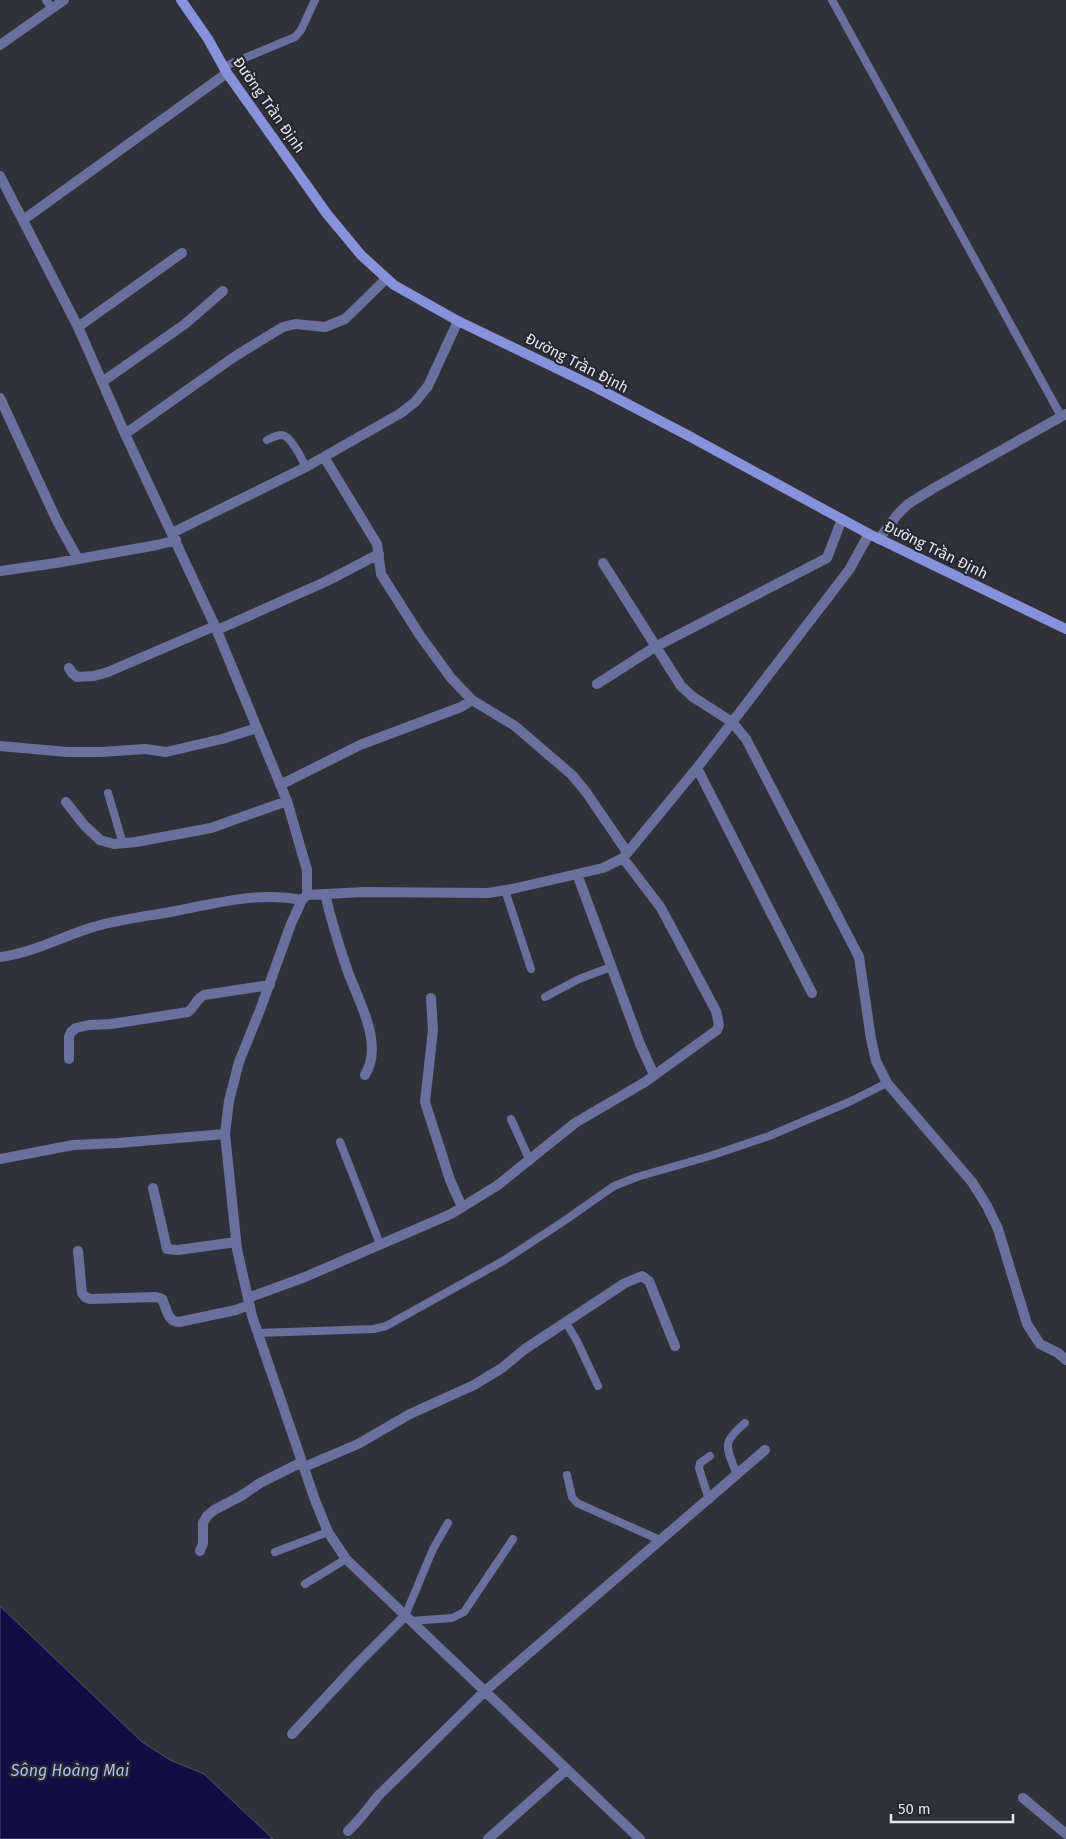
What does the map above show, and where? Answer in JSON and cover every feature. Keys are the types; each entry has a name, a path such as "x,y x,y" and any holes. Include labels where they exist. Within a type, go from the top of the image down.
{"main road":[{"name":"Đường Trần Định","path":"181,0 208,39 225,70 346,238 386,279 458,321 592,386 869,534 1066,629"}],"street":[{"path":"0,45 49,4 64,0"},
{"path":"23,220 225,70"},
{"path":"0,176 78,328 125,434 216,628 287,801 307,870 304,897 291,924 270,984 239,1062 229,1101 226,1134 236,1242 248,1301 303,1465 328,1532 346,1560 640,1839"},
{"path":"78,328 182,253"},
{"path":"125,434 234,357 273,333 295,324 325,327 345,319 386,279"},
{"path":"102,382 185,324 223,291"},
{"path":"0,570 158,545 306,467 401,413 415,402 428,386 458,321"},
{"path":"0,398 57,520 78,559"},
{"path":"880,539 890,522 908,504 1064,415"},
{"path":"78,1251 82,1293 90,1299 156,1297 162,1299 168,1308 170,1320 173,1322 236,1310 248,1301 426,1226 462,1208 498,1186 575,1122 625,1094 713,1034 719,1025 712,1003 660,908 586,792 572,775 515,726 472,700 451,678 419,634 381,574 377,544 324,457"},
{"path":"597,684 655,647 828,558 842,520"},
{"path":"0,957 34,950 70,935 105,924 189,909 229,899 304,897 364,892 488,893 603,868 625,855 697,768 849,570 869,534"},
{"path":"69,668 72,674 77,677 101,674 325,582 379,554"},
{"path":"603,563 681,686 693,697 732,722 746,738 859,957 871,1039 876,1061 887,1083 972,1182 987,1206 998,1229 1026,1324 1040,1344 1058,1353 1066,1360"},
{"path":"280,785 360,745 461,707 472,700"},
{"path":"0,746 67,752 145,749 166,752 257,728"},
{"path":"697,768 812,994"},
{"path":"66,802 84,825 100,840 106,843 123,844 210,828 287,801"},
{"path":"577,874 640,1044 654,1074"},
{"path":"325,894 330,919 369,1031 372,1052 370,1067 365,1075"},
{"path":"69,1059 69,1037 76,1028 188,1012 193,1009 204,995 270,984"},
{"path":"431,998 433,1030 425,1102 450,1180 462,1208"},
{"path":"0,1159 73,1144 118,1144 226,1134"},
{"path":"153,1188 167,1249 178,1250 236,1242"},
{"path":"200,1551 203,1523 214,1510 241,1496 260,1483 358,1444 410,1414 474,1384 502,1368 524,1349 626,1283 642,1276 649,1281 675,1346"},
{"path":"348,1831 361,1819 368,1807 391,1783 485,1691 765,1450"},
{"path":"292,1734 358,1663 408,1618"},
{"path":"488,1839 567,1769"},
{"path":"1024,1798 1066,1834"}],"lane":[{"path":"225,70 295,37 301,30 315,0"},
{"path":"832,0 1064,415"},
{"path":"267,440 284,435 289,438 306,467"},
{"path":"108,792 123,844"},
{"path":"505,890 531,969"},
{"path":"545,997 579,979 611,967"},
{"path":"258,1333 374,1329 386,1326 444,1292 503,1261 614,1186 646,1174 710,1156 769,1136 887,1083"},
{"path":"511,1119 530,1160"},
{"path":"340,1142 380,1244"},
{"path":"566,1323 576,1339 598,1386"},
{"path":"737,1474 728,1444 731,1434 745,1423"},
{"path":"709,1500 699,1468 700,1463 710,1456"},
{"path":"567,1475 572,1497 576,1503 660,1540"},
{"path":"448,1523 433,1549 408,1618 452,1618 464,1612 514,1539"},
{"path":"276,1552 328,1532"},
{"path":"304,1584 346,1560"}],"water":[{"name":"Sông Hoàng Mai","path":"0,1606 142,1742 170,1760 204,1774 273,1839 0,1839"}]}
